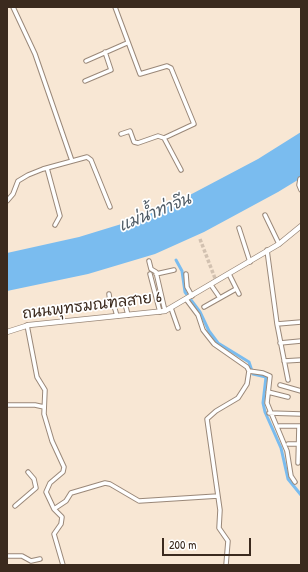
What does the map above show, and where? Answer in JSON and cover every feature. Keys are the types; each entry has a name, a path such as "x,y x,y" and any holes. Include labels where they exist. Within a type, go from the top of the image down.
{"main road":[{"name":"ถนนพุทธมณฑลสาย 6","path":"7,332 27,325 162,312 250,262 301,227"}],"street":[{"path":"13,7 35,54 72,161"},
{"path":"115,7 140,74 167,66 172,68 194,124 164,138 158,136 136,143 130,131 121,134"},
{"path":"86,61 128,43"},
{"path":"85,80 111,70 106,52"},
{"path":"164,138 181,170"},
{"path":"7,201 13,194 18,181 48,168 87,156 90,158 110,207"},
{"path":"48,168 60,216 55,225"},
{"path":"300,179 299,185 301,190"},
{"path":"265,215 278,244"},
{"path":"239,228 250,262"},
{"path":"268,250 277,324 288,380"},
{"path":"149,260 151,269 156,274 162,312"},
{"path":"156,274 174,270"},
{"path":"150,274 162,312"},
{"path":"186,274 187,287 192,296"},
{"path":"229,274 239,294"},
{"path":"211,285 220,298"},
{"path":"204,307 236,289"},
{"path":"109,294 110,302 117,316"},
{"path":"186,299 198,315 203,330 214,344 244,365 250,371 256,371 270,376 266,402 287,451 295,482"},
{"path":"124,300 128,316"},
{"path":"171,308 178,328"},
{"path":"277,324 301,322"},
{"path":"14,506 38,488 46,488 63,472 64,467 50,435 44,407 46,401 45,390 38,377 27,325"},
{"path":"280,343 301,341"},
{"path":"284,361 301,360"},
{"path":"226,565 228,541 219,528 220,517 218,496 207,419 238,398 247,384 250,371"},
{"path":"280,385 301,391"},
{"path":"268,392 288,397"},
{"path":"7,405 44,407"},
{"path":"270,413 301,414"},
{"path":"279,426 300,426 300,464 292,464"},
{"path":"288,444 300,444"},
{"path":"28,472 34,479 38,488"},
{"path":"54,509 66,501 71,493 105,483 110,484 139,501 218,496"},
{"path":"46,488 47,496 62,520 54,534 62,565"},
{"path":"7,556 22,556 31,561 40,559"}],"water":[{"name":"แม่น้ำท่าจีน","path":"301,132 301,178 278,192 204,232 155,254 88,274 7,291 7,253 79,237 141,218 186,197 258,159"}],"waterway":[{"path":"176,260 182,271 185,292 200,312 209,331 218,343 249,362 253,374 266,377 263,403 265,412 281,448 288,479 301,495"}],"tunnel":[{"path":"200,239 216,281"}]}
